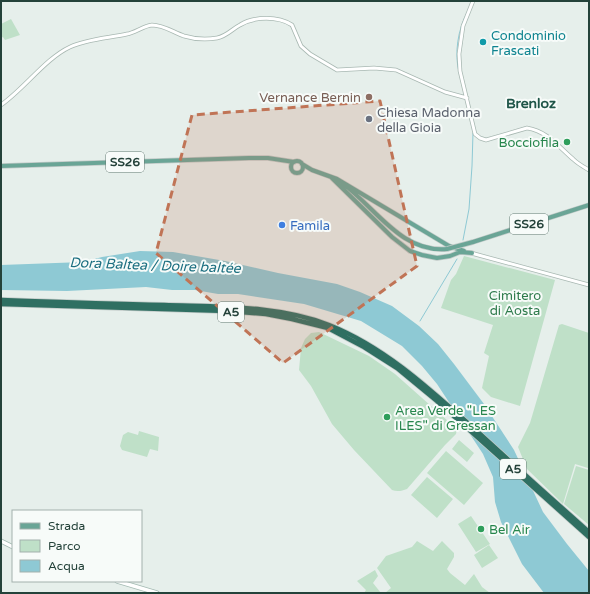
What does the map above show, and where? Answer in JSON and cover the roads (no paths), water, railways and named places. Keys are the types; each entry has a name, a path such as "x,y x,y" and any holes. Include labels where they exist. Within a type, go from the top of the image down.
{"highway":[{"name":"A5","path":"1,300 225,307 291,314 328,325 366,343 399,365 431,391 589,532"},
{"name":"A5","path":"1,304 227,311 266,314 328,328 364,347 397,368 437,401 589,537"}],"main road":[{"name":"SS26","path":"1,166 249,158 268,158 298,162 312,170 330,177 354,193 396,233 407,240 429,248 447,249 589,205"},
{"name":"SS26","path":"282,161 295,173 312,170"},
{"path":"291,168 294,162"},
{"path":"301,171 303,168 302,164"},
{"path":"330,177 343,182 449,246 464,251"},
{"path":"330,177 392,237 410,251 437,258 460,252 472,253"},
{"path":"455,254 457,250 456,248"},
{"path":"1,541 12,546"},
{"path":"120,582 156,593"}],"street":[{"path":"473,1 464,26 459,48 460,72 474,132 477,136 486,140 527,128 534,129 550,138 574,160 589,170"},
{"path":"1,105 13,96 50,61 68,48 84,43 129,34 150,25 164,28 185,36 206,39 219,38 227,35 239,25 248,21 260,19 278,20 292,25 301,46 310,54 337,70 366,68 396,70 445,92 466,98"},
{"path":"464,251 589,285"}],"water":[{"name":"Dora Baltea / Doire baltée","path":"140,251 173,252 337,284 392,306 419,326 438,344 454,364 484,404 514,450 543,512 589,571 589,593 544,593 522,564 501,522 495,502 493,477 483,454 437,384 402,346 361,321 304,304 238,294 218,294 195,290 172,290 146,287 67,291 1,290 1,265 83,262 102,257"}],"waterway":[{"path":"459,72 457,57 459,34 467,13"},
{"path":"463,240 469,209 473,133"},
{"path":"420,321 457,259"}],"place":[{"name":"Condominio Frascati","path":"483,42"},
{"name":"Vernance Bernin","path":"369,97"},
{"name":"Chiesa Madonna della Gioia","path":"369,119"},
{"name":"Bocciofila","path":"567,142"},
{"name":"Famila","path":"282,225"},
{"name":"Area Verde \"LES ILES\" di Gressan","path":"387,417"},
{"name":"Bel Air","path":"481,529"}],"district":[{"name":"Brenloz","path":"531,103"}],"park label":[{"name":"Cimitero di Aosta","path":"515,302"}]}
